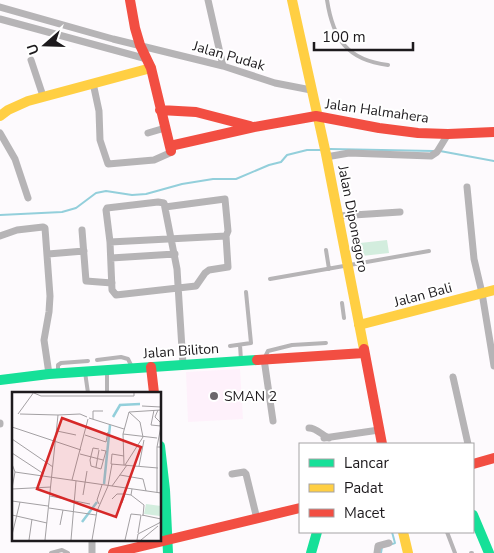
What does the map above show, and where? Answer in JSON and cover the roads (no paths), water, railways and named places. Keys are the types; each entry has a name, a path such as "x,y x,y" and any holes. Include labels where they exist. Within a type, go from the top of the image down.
{"main road":[{"path":"130,0 134,28 149,63 171,149 254,127 316,116"},
{"name":"Jalan Diponegoro","path":"292,0 325,151 382,443"},
{"path":"0,116 22,103 93,83 149,63"},
{"path":"160,110 196,112 254,127"},
{"name":"Jalan Halmahera","path":"316,116 379,128 448,134 494,132"},
{"name":"Jalan Bali","path":"359,326 494,290"},
{"name":"Jalan Biliton","path":"0,380 54,373 364,353"},
{"path":"151,367 154,392"},
{"path":"161,458 168,553"},
{"path":"474,464 494,458"},
{"path":"113,553 299,508"},
{"path":"474,518 489,553"},
{"path":"311,553 317,533"},
{"path":"403,533 408,553"}],"street":[{"path":"208,0 223,66"},
{"name":"Jalan Pudak","path":"0,7 223,66 275,83 311,90"},
{"path":"0,20 149,63"},
{"path":"31,60 43,96"},
{"path":"93,83 99,111 100,140 108,164 154,160 171,149"},
{"path":"148,133 165,128"},
{"path":"0,133 15,159 28,198"},
{"path":"325,151 431,156 439,151 448,134"},
{"path":"467,187 474,259 494,366"},
{"path":"165,206 224,198 228,231 226,236 228,266 209,270 196,286 179,288 116,295 112,290 107,208 158,202 164,203 175,254 179,288 183,365"},
{"path":"338,216 400,212"},
{"path":"0,236 17,230 43,227 46,230 50,302 44,340 54,373"},
{"path":"82,230 86,282 112,283"},
{"path":"110,242 226,236"},
{"path":"48,254 84,252"},
{"path":"111,258 175,254"},
{"path":"264,359 273,421"},
{"path":"453,377 468,443"},
{"path":"309,428 315,428 327,438 379,430"},
{"path":"232,474 244,472 246,474 256,519"},
{"path":"92,540 92,553"},
{"path":"377,553 378,546 389,543"}],"lane":[{"path":"327,0 331,22 336,34 345,46 358,58 388,65"},
{"path":"355,222 361,263"},
{"path":"341,233 356,231"},
{"path":"326,250 330,269"},
{"path":"270,279 429,251"},
{"path":"230,346 251,343 246,292"},
{"path":"342,303 344,318"},
{"path":"343,312 356,310"},
{"path":"264,359 268,350 292,345 326,344"},
{"path":"240,345 241,361"},
{"path":"97,360 121,357 128,359 132,369"},
{"path":"54,373 61,363 88,361"},
{"path":"107,371 107,392"},
{"path":"85,372 88,392"},
{"path":"447,533 455,553"},
{"path":"51,553 62,550 68,553"}],"waterway":[{"path":"330,149 433,151"},
{"path":"0,215 62,212 76,208 96,193 106,191 132,195 146,194 182,184 213,179 236,179 281,162 287,155 307,150 320,150"},
{"path":"440,151 494,161"},
{"path":"392,533 395,543 392,544"},
{"path":"381,553 382,547"}],"place":[{"name":"SMAN 2","path":"214,396"}]}
